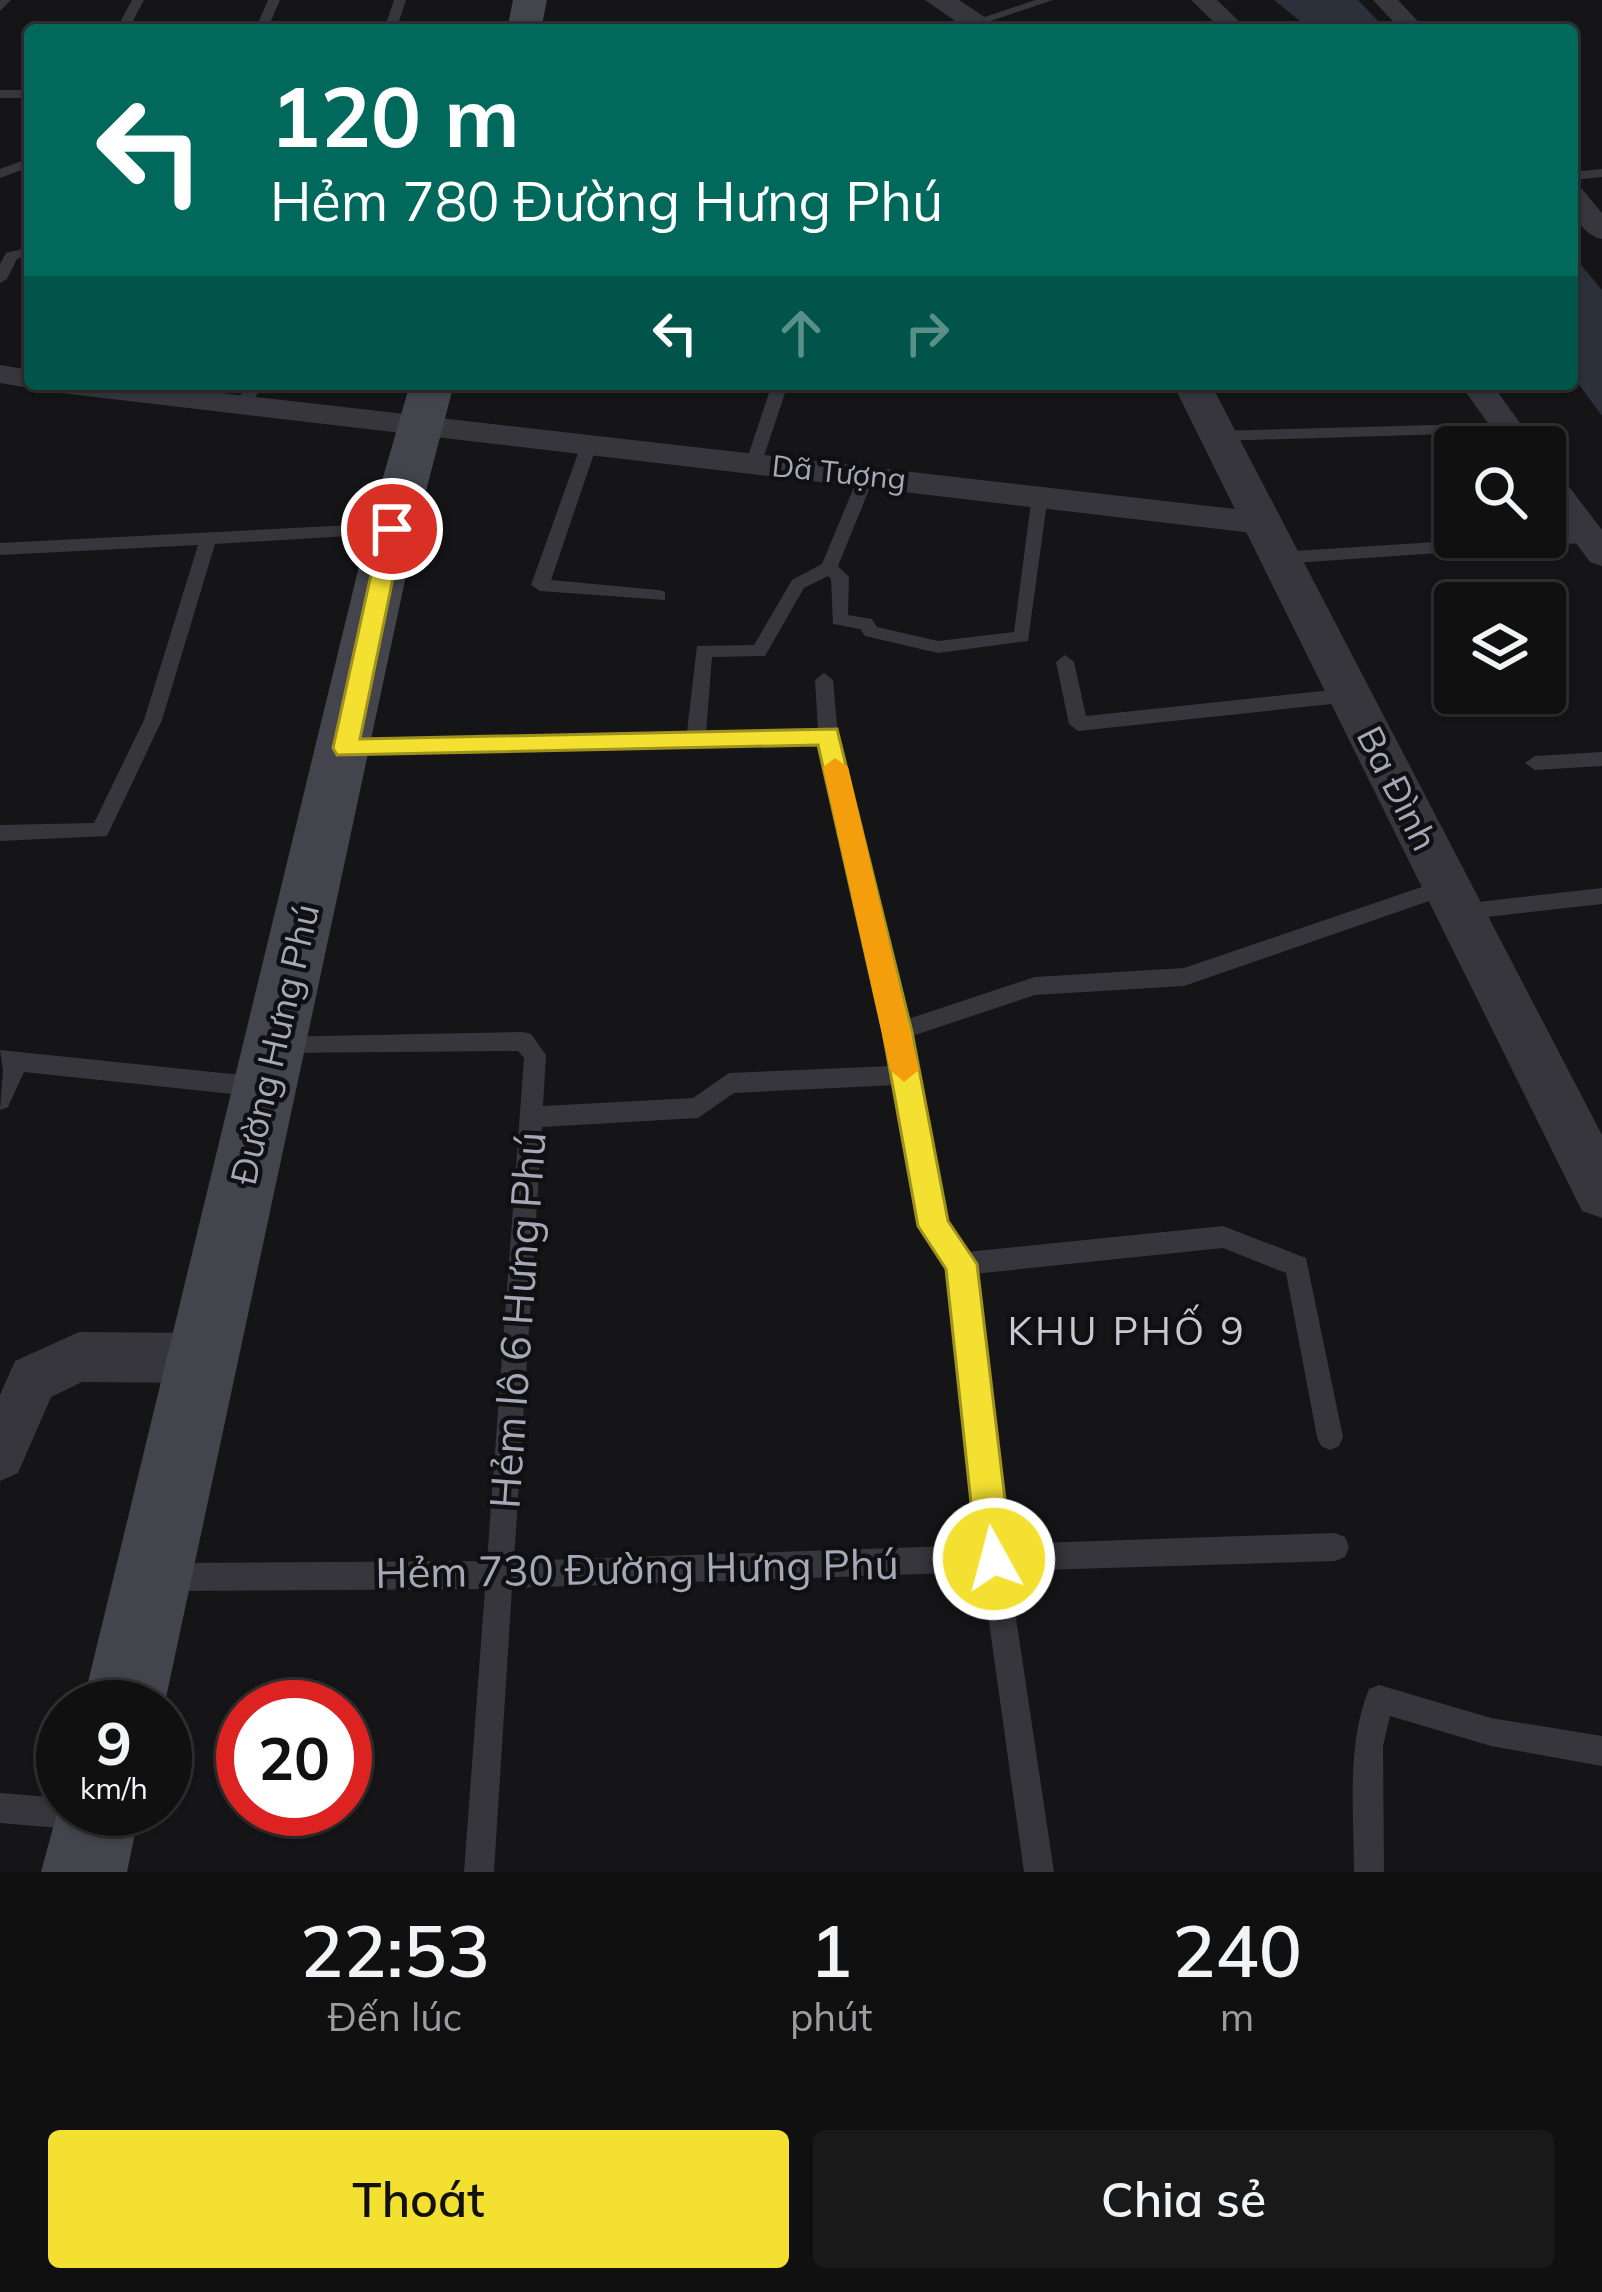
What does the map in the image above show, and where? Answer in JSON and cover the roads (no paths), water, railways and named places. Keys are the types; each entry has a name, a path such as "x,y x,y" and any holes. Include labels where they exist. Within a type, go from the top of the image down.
{"main road":[{"name":"Đường Hưng Phú","path":"129,1680 267,1066 424,406"}],"street":[{"path":"939,0 970,24"},
{"path":"1203,0 1230,24"},
{"path":"1385,0 1408,24"},
{"path":"1578,202 1602,231"},
{"name":"Dã Tượng","path":"154,390 424,406 589,445 1040,495 1270,540"},
{"name":"Ba Đình","path":"1195,390 1454,899 1591,1146 1602,1192"},
{"path":"1480,390 1506,426"},
{"path":"1566,505 1597,546"},
{"path":"0,1455 33,1379 79,1357 202,1358"}],"lane":[{"path":"982,24 1047,0"},
{"path":"526,19 799,19 870,24"},
{"path":"0,279 11,256 24,253"},
{"path":"754,462 778,390"},
{"path":"1218,436 1434,437"},
{"path":"589,445 540,585 659,596"},
{"path":"696,739 703,651 759,650 798,584 829,568 867,475"},
{"path":"829,568 840,577 839,620 938,646 1022,638 1040,495"},
{"path":"0,549 392,529"},
{"path":"1270,540 1597,546"},
{"path":"0,832 100,831 153,720 207,542"},
{"path":"1065,662 1078,724 1351,695"},
{"path":"824,680 828,736 897,1032 933,1226 961,1264 994,1559 1039,1872"},
{"path":"345,748 828,736"},
{"path":"1535,763 1602,759"},
{"path":"897,1032 1035,986 1184,977 1454,899 1602,896"},
{"name":"Hẻm lô 6 Hưng Phú","path":"267,1066 523,1041 535,1055 479,1872"},
{"path":"0,1100 9,1061 267,1066"},
{"path":"530,1118 698,1108 729,1083 905,1075"},
{"path":"961,1264 1223,1238 1297,1266 1330,1437"},
{"name":"Hẻm 730 Đường Hưng Phú","path":"154,1577 500,1574 1335,1547"},
{"path":"1369,1872 1369,1746 1379,1699 1491,1732 1602,1751"},
{"path":"0,1808 36,1817"}],"district":[{"name":"KHU PHỐ 9","path":"1127,1330"}]}
